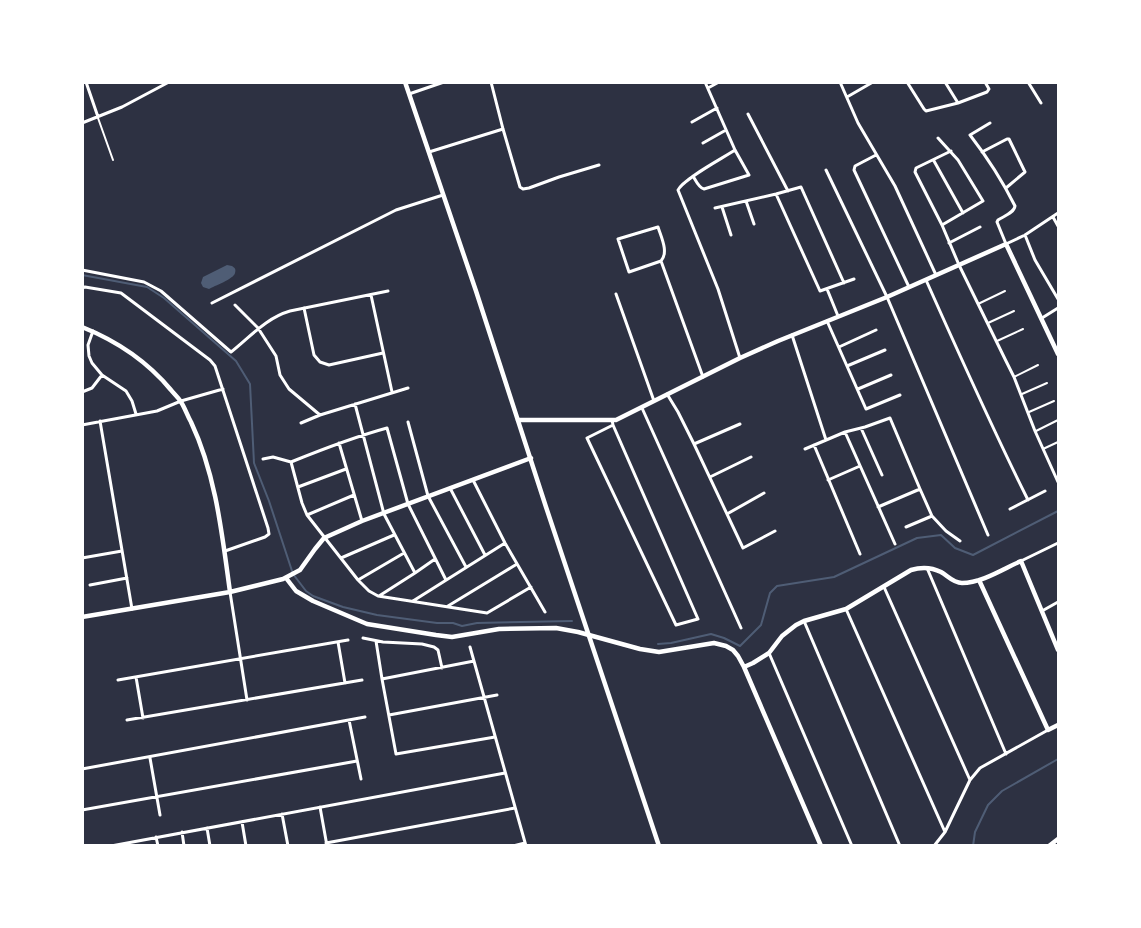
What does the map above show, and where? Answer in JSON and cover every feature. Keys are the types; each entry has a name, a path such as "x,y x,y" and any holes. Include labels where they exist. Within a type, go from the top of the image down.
{"street":[{"path":"86,82 98,118"},
{"path":"82,123 122,108 170,82"},
{"path":"405,82 659,846"},
{"path":"409,94 444,82"},
{"path":"491,82 520,187 523,189 529,188 598,164"},
{"path":"693,176 699,186 704,189 748,176 749,174 726,130 705,82"},
{"path":"708,88 719,82"},
{"path":"840,82 858,123 895,186 936,275"},
{"path":"846,97 873,82"},
{"path":"907,82 926,111 958,103 987,92 989,89 985,82"},
{"path":"945,82 958,103"},
{"path":"1036,82 1029,84 1041,104"},
{"path":"692,122 716,108"},
{"path":"748,114 788,191"},
{"path":"990,123 970,135 1006,188 1015,206 1013,211 997,222 1058,354"},
{"path":"429,152 503,129"},
{"path":"702,143 726,130"},
{"path":"938,138 958,160 982,199 982,202 942,225"},
{"path":"982,152 1009,139 1025,172 1006,188"},
{"path":"736,150 693,176 679,187 678,190 718,289 740,358"},
{"path":"951,151 915,170 1014,377 1035,431 1058,482"},
{"path":"876,155 855,166 854,170 908,287"},
{"path":"934,161 963,213"},
{"path":"826,170 887,296 988,535"},
{"path":"716,208 801,187 844,283"},
{"path":"776,194 820,291 854,278"},
{"path":"212,304 396,210 443,195"},
{"path":"746,201 754,224"},
{"path":"722,207 731,235"},
{"path":"612,423 698,619 676,625 587,438 612,423 667,394 740,358 1025,236 1058,214"},
{"path":"1053,217 1058,226"},
{"path":"658,227 665,250 664,258 661,261 629,272 618,239 658,227"},
{"path":"949,243 980,227"},
{"path":"1025,236 1035,260 1058,299"},
{"path":"661,261 703,377"},
{"path":"82,270 144,282 161,291 231,352 258,328 276,316 304,308 388,291"},
{"path":"926,279 1028,500"},
{"path":"82,288 121,293 210,360 215,366 269,534 225,551"},
{"path":"827,289 838,316"},
{"path":"616,294 654,402"},
{"path":"371,295 392,392"},
{"path":"235,305 258,328 276,356 280,375 289,389 320,415"},
{"path":"304,308 314,355 320,362 329,365 383,353"},
{"path":"1042,318 1058,308"},
{"path":"827,320 865,408 868,409 900,395"},
{"path":"82,327 118,343 158,374 181,402 198,438 209,470 217,505 246,700"},
{"path":"839,347 876,330"},
{"path":"93,331 88,346 92,363 102,375 126,392 132,401 136,414"},
{"path":"792,335 826,440"},
{"path":"848,366 885,350"},
{"path":"82,392 92,388 102,375"},
{"path":"858,390 891,375"},
{"path":"301,423 320,415 408,388"},
{"path":"82,424 157,411 223,389"},
{"path":"667,394 694,444 743,548 775,530"},
{"path":"355,404 384,514 415,574"},
{"path":"642,408 741,628"},
{"path":"805,449 845,432 890,418 932,516 946,531 960,541"},
{"path":"518,420 612,423"},
{"path":"100,421 132,608"},
{"path":"408,422 428,496 466,567"},
{"path":"694,444 740,424"},
{"path":"263,459 274,457 291,462 363,434 387,428 408,504 446,580"},
{"path":"862,428 882,475"},
{"path":"845,432 895,544"},
{"path":"339,443 362,522"},
{"path":"814,445 860,554"},
{"path":"710,477 751,457"},
{"path":"82,617 230,592 286,578 294,574 306,562 324,538 428,496 530,458"},
{"path":"291,462 302,504 307,515 358,580 369,591 378,596 487,613 531,587"},
{"path":"828,480 860,466"},
{"path":"298,487 346,470"},
{"path":"473,480 505,543 545,612"},
{"path":"450,488 485,555"},
{"path":"878,507 920,489"},
{"path":"1010,509 1045,491"},
{"path":"727,514 764,493"},
{"path":"307,515 354,495"},
{"path":"906,527 932,516"},
{"path":"341,558 394,535"},
{"path":"412,602 505,543"},
{"path":"744,667 753,664 769,653 782,636 796,625 846,609 910,570 927,568 941,572 960,583 979,580 1058,543"},
{"path":"82,558 122,551"},
{"path":"358,580 404,554"},
{"path":"378,596 415,574 435,559"},
{"path":"1021,561 1058,650"},
{"path":"448,607 517,564"},
{"path":"927,568 1006,754"},
{"path":"90,585 127,578"},
{"path":"286,578 296,590 313,600 367,624 436,635 452,637 499,629 556,628 588,633 640,649 659,652 714,643 726,646 733,650 744,667 821,846"},
{"path":"979,580 1048,730"},
{"path":"884,587 970,780"},
{"path":"1042,611 1058,602"},
{"path":"846,609 945,832"},
{"path":"804,621 900,846"},
{"path":"363,638 376,641 422,644 434,648 438,650 442,668"},
{"path":"118,680 348,640"},
{"path":"376,641 396,754 495,737"},
{"path":"338,642 345,683"},
{"path":"470,647 526,844 513,846"},
{"path":"769,653 852,846"},
{"path":"382,679 474,661"},
{"path":"136,678 143,718"},
{"path":"127,720 362,680"},
{"path":"389,715 497,695"},
{"path":"82,769 365,717"},
{"path":"349,720 361,779"},
{"path":"934,846 945,832 970,780 980,768 1058,725"},
{"path":"150,758 160,815"},
{"path":"82,810 357,761"},
{"path":"111,846 505,773"},
{"path":"320,807 327,844 515,808"},
{"path":"282,814 288,846"},
{"path":"242,821 246,846"},
{"path":"207,828 210,846"},
{"path":"182,832 184,846"},
{"path":"156,837 158,846"},
{"path":"1050,846 1058,839"}],"lane":[{"path":"98,118 113,160"},
{"path":"978,304 1004,291"},
{"path":"988,324 1014,311"},
{"path":"997,341 1023,329"},
{"path":"1014,377 1038,365"},
{"path":"1021,395 1047,383"},
{"path":"1028,413 1054,401"},
{"path":"1035,431 1058,420"},
{"path":"1043,449 1058,442"}],"water":[{"path":"227,265 235,268 234,275 209,289 203,287 201,283 203,277"}],"waterway":[{"path":"82,275 147,287 164,298 236,361 250,384 254,463 269,501 293,574 306,591 313,596 343,607 377,615 437,623 453,623 462,626 477,623 572,621"},
{"path":"658,644 711,634 740,646 761,625 770,593 777,586 834,577 917,538 941,535 955,548 973,555 1058,511"},
{"path":"973,846 975,832 988,805 1002,791 1058,759"}]}
